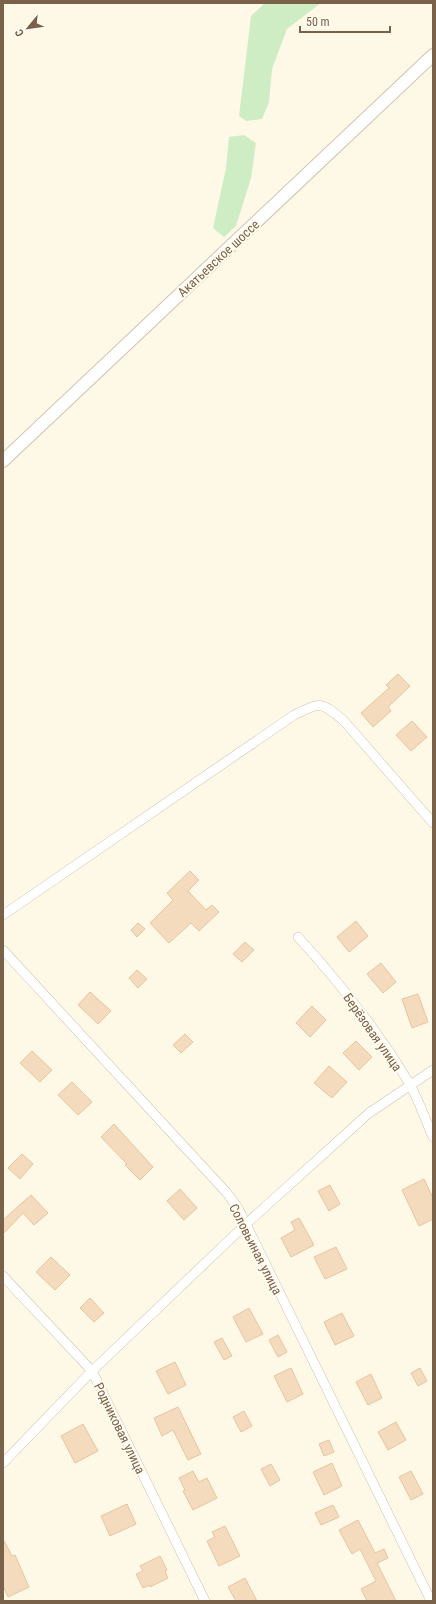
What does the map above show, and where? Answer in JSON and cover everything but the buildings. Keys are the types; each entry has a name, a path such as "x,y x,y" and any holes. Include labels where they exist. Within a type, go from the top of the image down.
{"street":[{"name":"Акатьевское шоссе","path":"3,461 433,55"},
{"path":"3,915 294,715 316,705 329,708 344,720 433,823"},
{"name":"Берёзовая улица","path":"298,937 335,978 410,1084 433,1137"},
{"name":"Соловьиная улица","path":"3,950 227,1193 238,1208 431,1601"},
{"path":"3,1463 92,1371 246,1225 369,1112 433,1070"},
{"name":"Родниковая улица","path":"3,1276 92,1371 205,1601"}],"green space":[{"path":"265,3 321,3 287,29 272,69 269,102 262,119 246,121 239,116 251,16"},
{"path":"244,135 256,143 251,178 236,226 224,237 213,228 226,168 229,137"}]}
